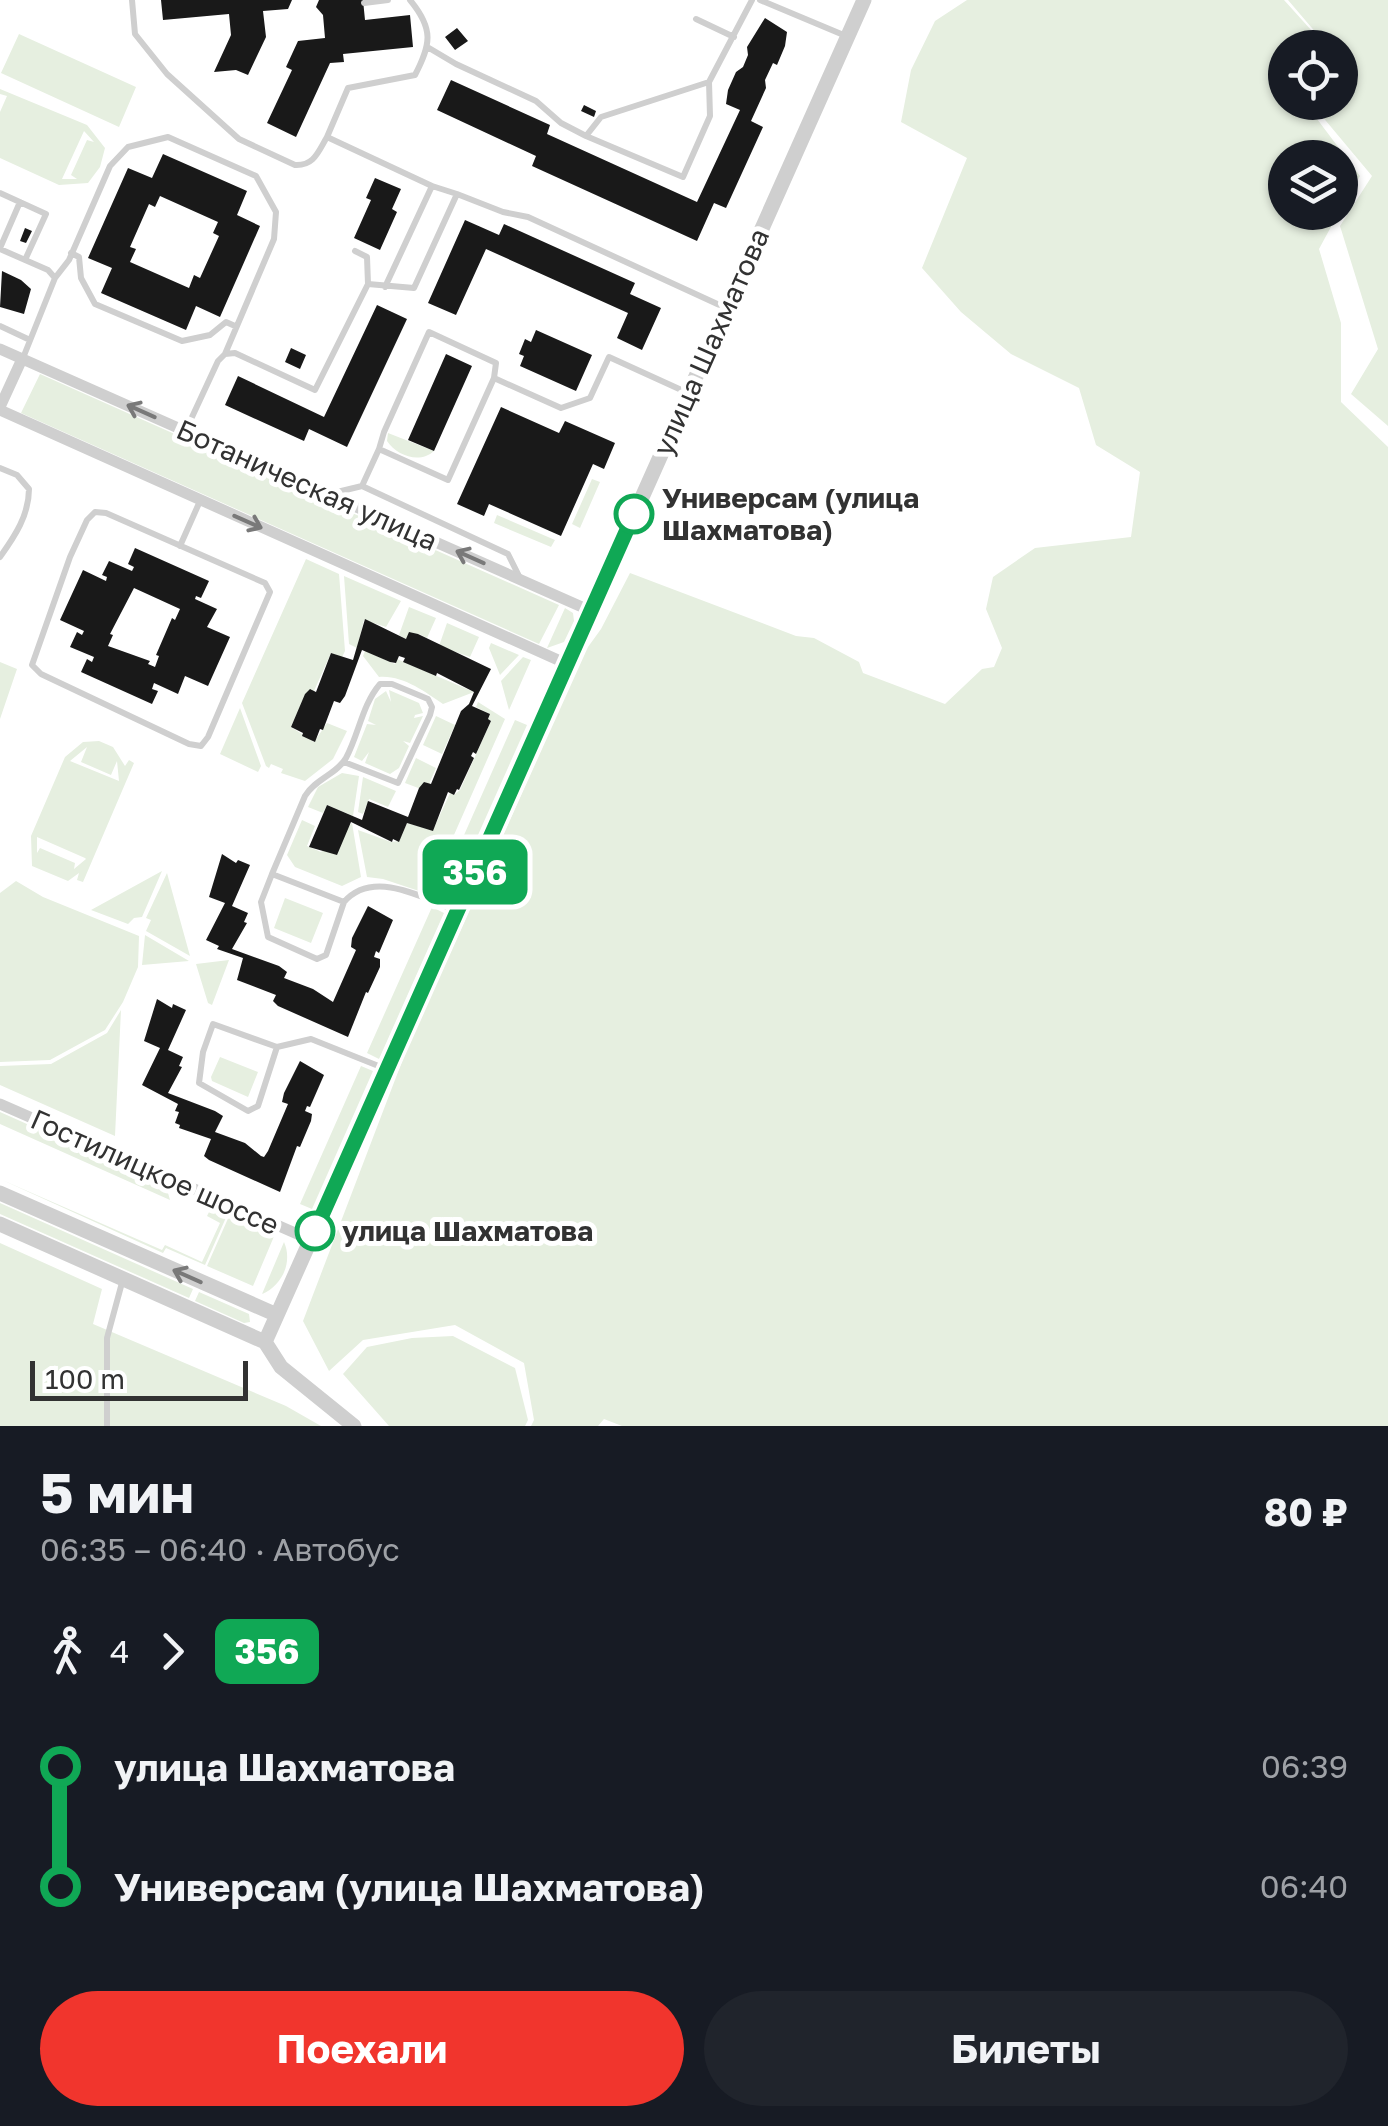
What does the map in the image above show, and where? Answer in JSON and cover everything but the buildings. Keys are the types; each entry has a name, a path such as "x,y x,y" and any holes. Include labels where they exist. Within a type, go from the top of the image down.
{"street":[{"name":"улица Шахматова","path":"265,1342 864,0"},
{"name":"Ботаническая улица","path":"0,349 591,612"},
{"name":"Ботаническая улица","path":"22,359 0,409 567,664"},
{"name":"Гостилицкое шоссе","path":"0,1104 311,1240"},
{"path":"0,1193 276,1315"},
{"path":"0,1224 265,1342 281,1367 354,1426"}],"lane":[{"path":"132,0 133,27 143,47 166,74 239,138 305,166 314,160 327,138 348,88 415,76 429,48 424,17 410,0"},
{"path":"364,4 388,0"},
{"path":"429,48 536,101 562,123 586,136 683,177 710,116 709,82 756,0 847,37"},
{"path":"696,19 734,37"},
{"path":"586,136 601,117 709,82"},
{"path":"22,359 55,278 72,253 110,166 128,147 168,137 256,176 276,212 274,238 225,354 185,431"},
{"path":"327,138 432,186 528,217 726,308"},
{"path":"385,287 432,186"},
{"path":"0,193 46,214 25,260"},
{"path":"368,284 414,288 457,194"},
{"path":"20,202 0,248 48,270 55,278"},
{"path":"225,354 235,353 315,390 368,284 367,257 355,251"},
{"path":"72,253 80,257 82,278 96,304 182,341 210,334 226,322 236,326"},
{"path":"0,326 30,340"},
{"path":"362,486 429,332 496,363 494,378 448,480 379,449"},
{"path":"494,378 561,408 590,398 609,357 689,393"},
{"path":"0,468 17,476 29,489 29,504 0,557"},
{"path":"328,494 362,486 508,554 520,580"},
{"path":"180,546 200,500"},
{"path":"95,512 106,513 180,546 264,584 270,592 208,738 201,746 189,744 41,674 32,665 70,558 86,520 95,512"},
{"path":"344,762 398,783 430,715 428,699 392,684 380,684 372,693 344,762 312,784 290,824 261,902 268,936 317,959 326,955 344,902 353,891 366,886 382,885 458,912"},
{"path":"272,874 344,902"},
{"path":"277,1047 258,1106 248,1111 199,1083 203,1052 213,1024 277,1047 311,1039 387,1070"},
{"path":"107,1426 107,1338 123,1279"}],"green space":[{"path":"967,0 1284,0 1311,30 1268,30 1268,120 1318,120 1333,140 1268,140 1268,230 1329,230 1319,249 1341,323 1341,402 1388,447 1388,1426 622,1426 604,1419 598,1426 531,1426 534,1420 524,1363 455,1325 363,1340 329,1371 303,1321 406,1051 588,647 630,573 796,636 814,638 859,662 863,673 945,704 982,669 994,667 1002,648 986,609 993,577 1035,548 1131,537 1140,472 1096,445 1079,388 1011,354 961,312 922,268 967,158 901,122 911,70 935,21"},
{"path":"1288,0 1388,0 1388,426 1351,394 1378,349 1341,230 1358,230 1358,198 1372,176 1358,159 1358,140 1342,140 1325,120 1358,120 1358,30 1314,30"},
{"path":"19,34 136,87 119,127 1,73"},
{"path":"0,89 87,125 105,148 100,167 88,183 59,185 0,158 0,112 7,96 0,94","holes":["84,131 94,142 87,140 71,175 77,179 62,179"]},
{"path":"40,374 559,605 539,644 21,413"},
{"path":"388,433 434,451 416,458 403,454 387,441"},
{"path":"592,479 600,482 580,528 572,524"},
{"path":"497,515 555,540 551,547 494,523"},
{"path":"306,559 339,574 345,651 342,657 331,653 314,691 305,695 291,727 314,742 327,723 347,731 333,759 305,781 281,773 283,769 271,764 266,766 242,703"},
{"path":"344,576 401,601 386,627 364,620 357,648 349,644"},
{"path":"409,607 436,618 427,638 419,634 406,639 399,635"},
{"path":"565,608 573,613 574,621 564,642 547,648"},
{"path":"447,623 479,637 470,657 439,646"},
{"path":"491,643 519,655 500,675 489,648"},
{"path":"365,651 395,664 397,659 474,692 443,704 405,682 379,677 363,656"},
{"path":"523,657 531,660 509,710 501,681"},
{"path":"0,662 17,669 0,719"},
{"path":"389,690 419,703 423,713 415,715 414,718 423,716 410,743 403,741 409,746 399,768 390,774 365,763 369,752 362,761 354,757 367,724 376,725 368,721 375,699 386,691 391,702"},
{"path":"478,702 505,719 428,894 367,877 358,830 391,842 399,841 407,823 433,830 450,793 454,795 460,790 491,721 490,714 476,707"},
{"path":"240,708 261,766 258,772 220,754"},
{"path":"436,716 455,725 442,754 423,745"},
{"path":"515,720 527,725 449,900 437,896"},
{"path":"99,741 113,747 125,766 129,760 134,763 83,882 77,880 79,873 68,881 32,866 31,836 65,757 83,742","holes":["87,747 81,762 111,775 117,761 119,781 70,761","37,837 85,858 86,859 74,869 75,863 40,848 37,853"]},
{"path":"416,758 436,768 429,784 424,782 421,789 405,783"},
{"path":"342,773 359,776 353,816 327,805 323,813 308,807 318,787"},
{"path":"363,777 396,791 388,807 369,799 363,814 358,812"},
{"path":"302,820 315,826 307,846 321,852 352,823 361,877 342,886 295,867 287,855"},
{"path":"162,871 142,917 128,924 91,910"},
{"path":"167,873 190,956 146,931 151,920 146,918"},
{"path":"16,881 43,897 139,936 138,967 105,1030 50,1060 0,1062 0,893"},
{"path":"285,898 323,913 311,943 274,928"},
{"path":"432,907 444,913 379,1059 367,1053"},
{"path":"145,935 189,961 142,965"},
{"path":"229,960 212,1005 196,964"},
{"path":"121,1010 115,1136 0,1085 0,1066 51,1064 107,1033"},
{"path":"220,1057 258,1072 248,1097 212,1081"},
{"path":"361,1066 373,1071 312,1209 300,1204"},
{"path":"0,1112 166,1186 170,1200 0,1124"},
{"path":"0,1179 162,1250 165,1245 202,1262 220,1223 207,1216 212,1206 228,1213 205,1265 166,1248 163,1253"},
{"path":"0,1203 193,1289 189,1298 0,1214"},
{"path":"230,1214 275,1234 253,1286 207,1266"},
{"path":"284,1242 284,1272 262,1294"},
{"path":"0,1243 102,1289 93,1324 286,1406 321,1426 0,1426"},
{"path":"199,1292 249,1314 250,1322 244,1323 195,1301"},
{"path":"453,1336 515,1368 528,1420 525,1426 389,1426 343,1374 367,1347 412,1338"}],"bus line":[{"name":"356","path":"315,1231 634,514"}],"place":[{"name":"Универсам (улица Шахматова)","path":"634,514"},
{"name":"улица Шахматова","path":"315,1231"}]}
